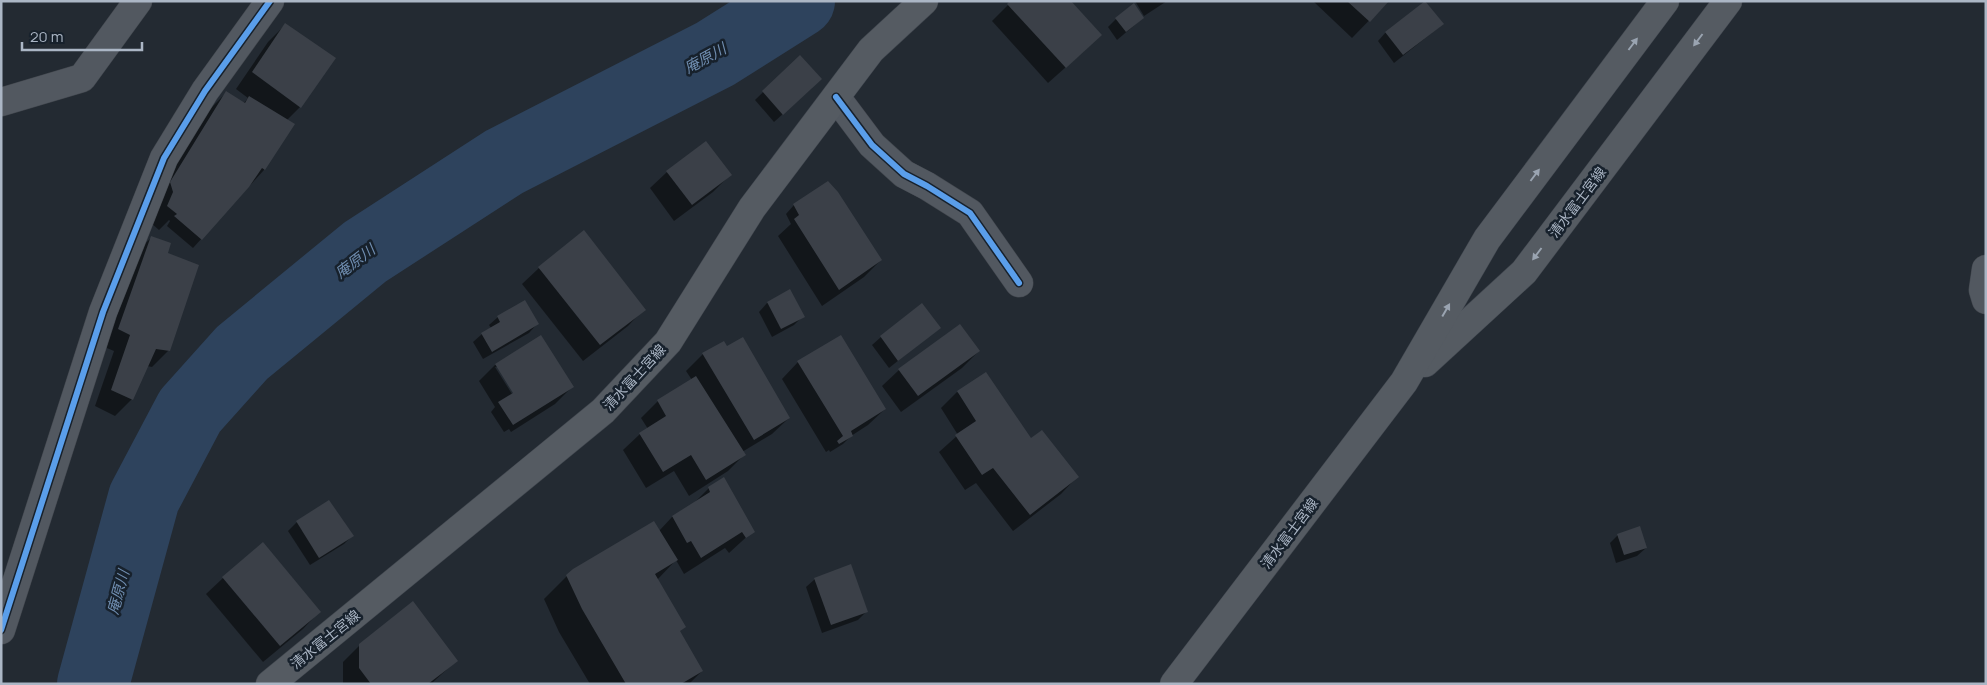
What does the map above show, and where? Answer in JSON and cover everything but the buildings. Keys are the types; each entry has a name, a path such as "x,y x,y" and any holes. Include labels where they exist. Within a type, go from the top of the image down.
{"main road":[{"name":"清水富士宮線","path":"270,684 603,411 668,342 752,208 871,50 924,1"},
{"name":"清水富士宮線","path":"1174,684 1404,382 1487,239 1665,1"},
{"name":"清水富士宮線","path":"1404,382 1524,272 1728,1"}],"street":[{"path":"1,102 82,78 138,1"},
{"path":"1,630 103,312 164,158 205,91 270,1"},
{"path":"836,97 872,144 904,174 970,213 1019,283"},
{"path":"1986,269 1983,290 1986,300"}],"waterway":[{"name":"庵原川","path":"93,684 144,498 190,411 242,353 365,252 504,162 715,54 799,1"}],"cycle path":[{"path":"1,630 103,312 164,158 205,91 270,1"},
{"path":"836,97 872,145 904,174 970,213 1019,283"}]}
